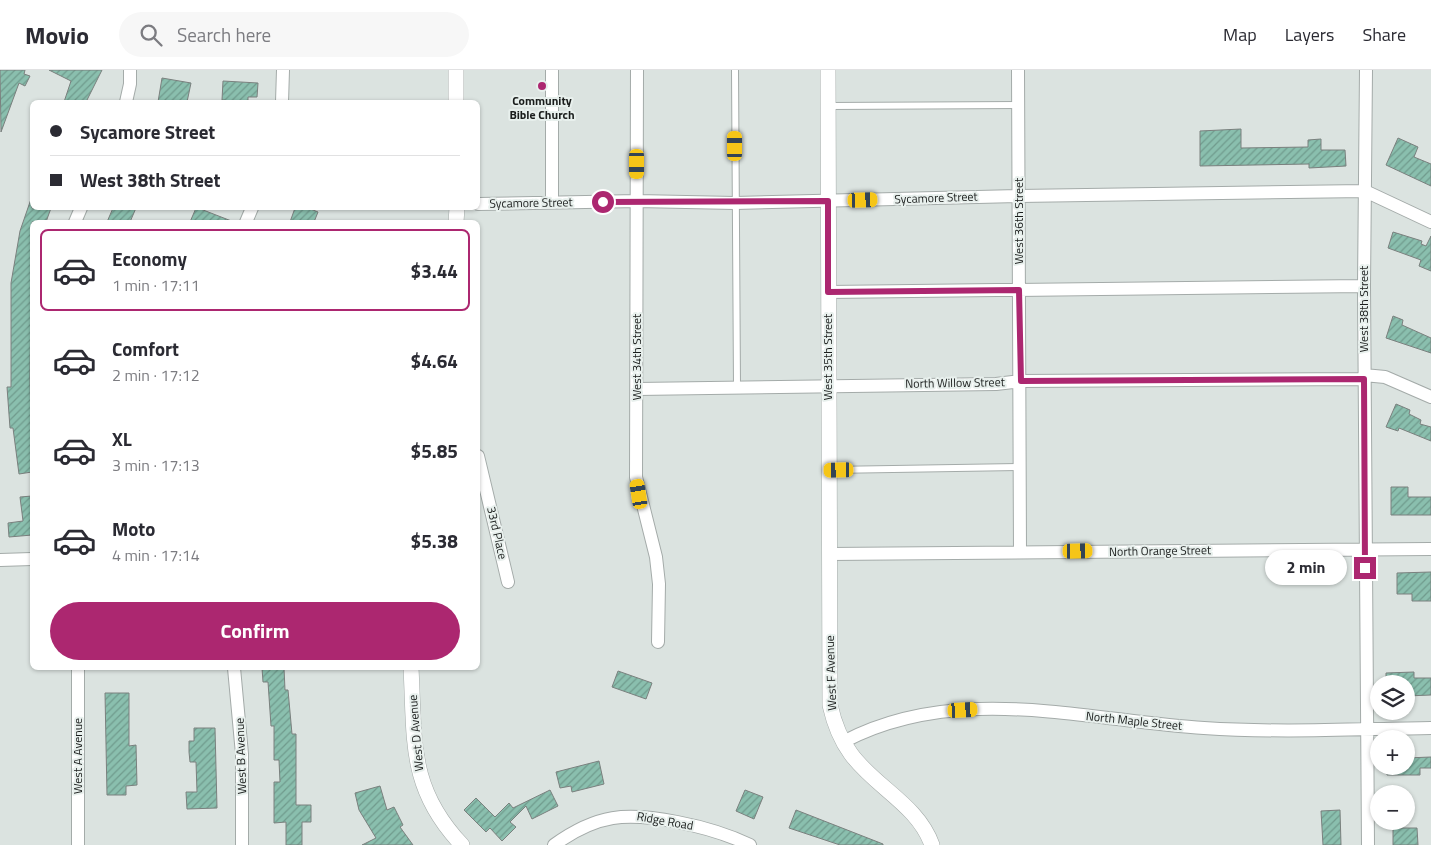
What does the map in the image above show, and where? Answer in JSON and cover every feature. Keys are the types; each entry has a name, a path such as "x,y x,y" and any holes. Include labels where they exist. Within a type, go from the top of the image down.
{"street":[{"path":"126,100 130,84 130,70"},
{"path":"282,100 283,70"},
{"path":"456,70 456,100"},
{"path":"552,70 552,202"},
{"name":"West 34th Street","path":"637,70 636,477 656,556 659,584 658,642"},
{"name":"West 35th Street","path":"828,70 828,554"},
{"name":"West 36th Street","path":"1018,70 1021,381 1020,552"},
{"name":"West 38th Street","path":"1366,70 1364,377 1368,845"},
{"path":"1365,191 1431,222"},
{"name":"Sycamore Street","path":"480,204 637,201 735,203 1019,196 1365,191"},
{"path":"828,292 1364,286"},
{"name":"North Willow Street","path":"637,389 737,386 996,384 1021,381 1385,377 1431,397"},
{"name":"33rd Place","path":"480,464 508,582"},
{"name":"North Orange Street","path":"828,554 1431,548"},
{"name":"West F Avenue","path":"828,554 830,705 834,723 843,742 862,767 916,817 932,845"},
{"path":"0,560 30,560"},
{"name":"West A Avenue","path":"78,670 78,845"},
{"name":"West B Avenue","path":"234,670 242,754 242,845"},
{"name":"West D Avenue","path":"411,670 414,742 420,776 437,816 462,845"},
{"name":"North Maple Street","path":"843,742 862,732 904,720 963,710 1003,708 1205,728 1431,728"},
{"name":"Ridge Road","path":"554,845 588,824 626,815 645,816 694,826 724,834 750,845"}],"lane":[{"path":"735,70 737,386"},
{"path":"828,106 1018,105"},
{"path":"828,470 1020,467"}],"building":[{"path":"0,70 25,70 24,74 30,76 25,86 19,83 1,132"},
{"path":"49,70 102,70 87,100 65,100 71,81"},
{"path":"162,78 191,83 187,100 158,100"},
{"path":"223,81 258,83 257,97 248,97 248,100 222,100"},
{"path":"1241,129 1241,148 1308,147 1308,140 1321,139 1321,150 1345,150 1346,166 1309,168 1309,164 1200,166 1200,131"},
{"path":"1398,138 1418,147 1414,157 1431,164 1431,186 1386,165"},
{"path":"30,202 30,210 50,210 47,220 30,220 30,472 19,474 13,428 10,428 7,387 11,387 11,283 20,231"},
{"path":"112,210 135,210 131,220 108,220"},
{"path":"195,210 203,210 229,220 191,220"},
{"path":"294,210 313,210 318,212 315,220 291,220"},
{"path":"1393,232 1422,241 1421,244 1426,246 1431,236 1431,271 1419,266 1421,260 1388,248"},
{"path":"1393,316 1403,320 1402,325 1431,338 1431,353 1386,338"},
{"path":"1396,404 1410,410 1409,414 1421,420 1420,424 1431,427 1431,441 1399,428 1398,431 1386,427"},
{"path":"1391,487 1408,487 1408,497 1431,497 1431,515 1391,515"},
{"path":"30,496 30,535 9,537 8,523 23,521 20,497"},
{"path":"1431,572 1431,601 1412,601 1412,594 1397,594 1397,573"},
{"path":"262,670 284,670 285,690 288,690 292,734 296,734 296,805 311,805 311,822 302,822 302,845 286,845 286,822 274,823 274,782 280,782 279,760 274,760 274,726 271,726 268,682 263,682"},
{"path":"618,671 652,683 646,699 612,687"},
{"path":"1414,672 1414,675 1386,675 1386,673"},
{"path":"1415,678 1431,678 1431,695 1415,696"},
{"path":"105,693 129,693 129,746 136,745 137,785 126,786 126,795 107,795"},
{"path":"194,728 215,728 217,808 187,809 186,792 197,792 196,762 190,762 189,752 189,741 194,741"},
{"path":"1431,757 1431,768 1420,768 1420,775 1415,775 1415,758"},
{"path":"599,761 604,784 572,792 571,786 560,788 556,772"},
{"path":"380,786 387,810 394,807 403,825 400,827 413,845 362,845 376,838 359,810 355,793"},
{"path":"550,790 558,806 532,819 526,806 510,822 516,827 502,841 490,828 486,832 464,810 476,798 495,817 509,803 513,808"},
{"path":"745,790 763,797 754,819 736,811"},
{"path":"796,810 883,845 840,845 789,828"},
{"path":"1340,810 1341,845 1323,845 1321,811"},
{"path":"1417,828 1418,845 1393,845 1393,830 1415,830"}],"place":[{"name":"Community Bible Church","path":"542,86"}],"route":[{"path":"603,202 735,203 828,201 828,292 1019,290 1021,381 1364,379 1365,568"}]}
